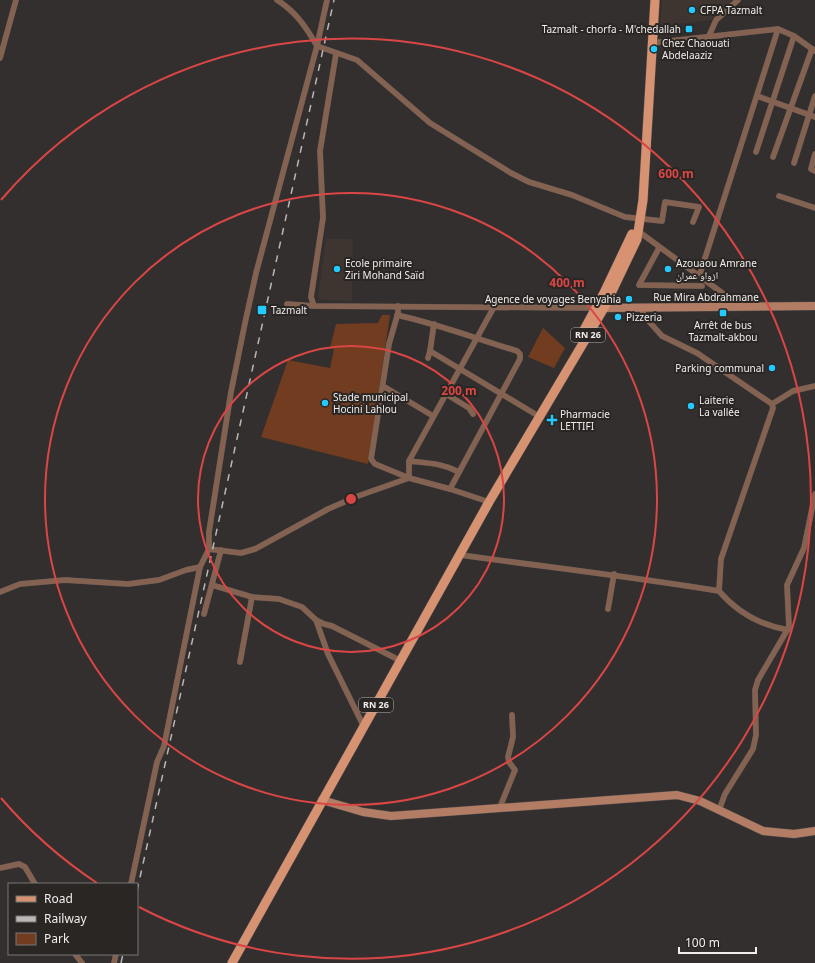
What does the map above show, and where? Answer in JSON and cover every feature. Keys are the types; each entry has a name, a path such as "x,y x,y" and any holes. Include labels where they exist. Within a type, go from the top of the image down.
{"main road":[{"name":"RN 26","path":"232,963 322,800 461,555 489,502 601,308 637,239 639,218 643,200 655,0"},
{"name":"RN 26","path":"521,447 535,414 601,308 639,218"}],"street":[{"path":"0,58 16,0"},
{"path":"277,0 294,12 304,24 317,46 336,54 357,60 430,123 511,173 529,182 572,195 625,217 662,221 665,202 699,207 693,222"},
{"path":"131,883 157,762 164,746 200,567 208,548 209,532 230,400 256,273 317,46 327,0"},
{"path":"708,36 716,20 738,0"},
{"path":"652,43 778,29 794,36 813,50 790,108 773,157"},
{"path":"699,277 778,29"},
{"path":"756,152 774,102 794,36"},
{"path":"314,306 311,297 323,218 320,150 336,54"},
{"path":"757,96 815,117"},
{"path":"794,163 815,96"},
{"path":"815,154 811,169 815,171"},
{"path":"779,196 815,208"},
{"path":"638,231 659,248 740,306"},
{"path":"659,248 639,285 702,286"},
{"path":"287,304 314,306 601,308"},
{"path":"398,306 389,344 371,458 376,464 409,478 450,489 489,502"},
{"name":"Rue Mira Abdrahmane","path":"601,308 815,306"},
{"path":"409,478 409,461 494,307"},
{"path":"641,307 645,317 662,336 697,352 772,404"},
{"path":"397,315 434,324 476,339 517,351 520,354 520,359 450,489"},
{"path":"428,358 434,324"},
{"path":"430,351 535,414"},
{"path":"383,386 433,416"},
{"path":"772,404 793,391 815,386"},
{"path":"446,394 469,408 473,414"},
{"path":"719,591 721,559 773,408 772,404"},
{"path":"409,461 431,462 450,467 459,472"},
{"path":"208,548 241,553 255,548 328,509 358,496 409,478"},
{"path":"719,810 726,794 753,749 756,735 754,702 758,680 789,627 787,585 804,548 815,494"},
{"path":"204,614 221,550"},
{"path":"461,555 584,573 614,574 719,591 731,605 746,616 788,630"},
{"path":"0,592 20,584 65,580 128,584 159,580 186,570 200,567"},
{"path":"608,610 614,574"},
{"path":"212,585 252,597 279,599 302,607 316,620 332,626 401,662"},
{"path":"240,662 252,597"},
{"path":"316,620 328,654 364,727"},
{"path":"500,807 515,770 509,762 508,757 513,738 512,714"},
{"path":"322,800 362,812 391,816 665,794 677,795 692,799 763,831 794,834 815,831"},
{"path":"0,868 11,864 19,864 25,867 34,883"},
{"path":"76,955 82,963"}],"shaded area":[{"name":"CFPA Tazmalt","path":"662,0 733,0 711,20 660,26"},
{"name":"Ecole primaire Ziri Mohand Saïd","path":"326,239 351,239 353,242 352,301 320,300 318,297"}],"green space":[{"name":"Stade municipal Hocini Lahlou","path":"382,315 390,315 368,464 261,437 288,360 330,368 334,349 330,348 336,324 378,323"},
{"path":"543,328 565,348 554,368 528,357"}],"railway":[{"path":"138,886 334,0"},
{"path":"121,963 123,955"}],"place":[{"name":"CFPA Tazmalt","path":"692,10"},
{"name":"Tazmalt - chorfa - M'chedallah","path":"689,29"},
{"name":"Chez Chaouati Abdelaaziz","path":"654,49"},
{"name":"Ecole primaire Ziri Mohand Saïd","path":"337,269"},
{"name":"Azouaou Amrane ازواو عمران","path":"668,269"},
{"name":"Agence de voyages Benyahia","path":"629,299"},
{"name":"Tazmalt","path":"262,310"},
{"name":"Arrêt de bus Tazmalt-akbou","path":"723,313"},
{"name":"Pizzeria","path":"618,317"},
{"name":"Parking communal","path":"772,368"},
{"name":"Stade municipal Hocini Lahlou","path":"325,403"},
{"name":"Laiterie La vallée","path":"691,406"},
{"name":"Pharmacie LETTIFI","path":"552,420"}]}
